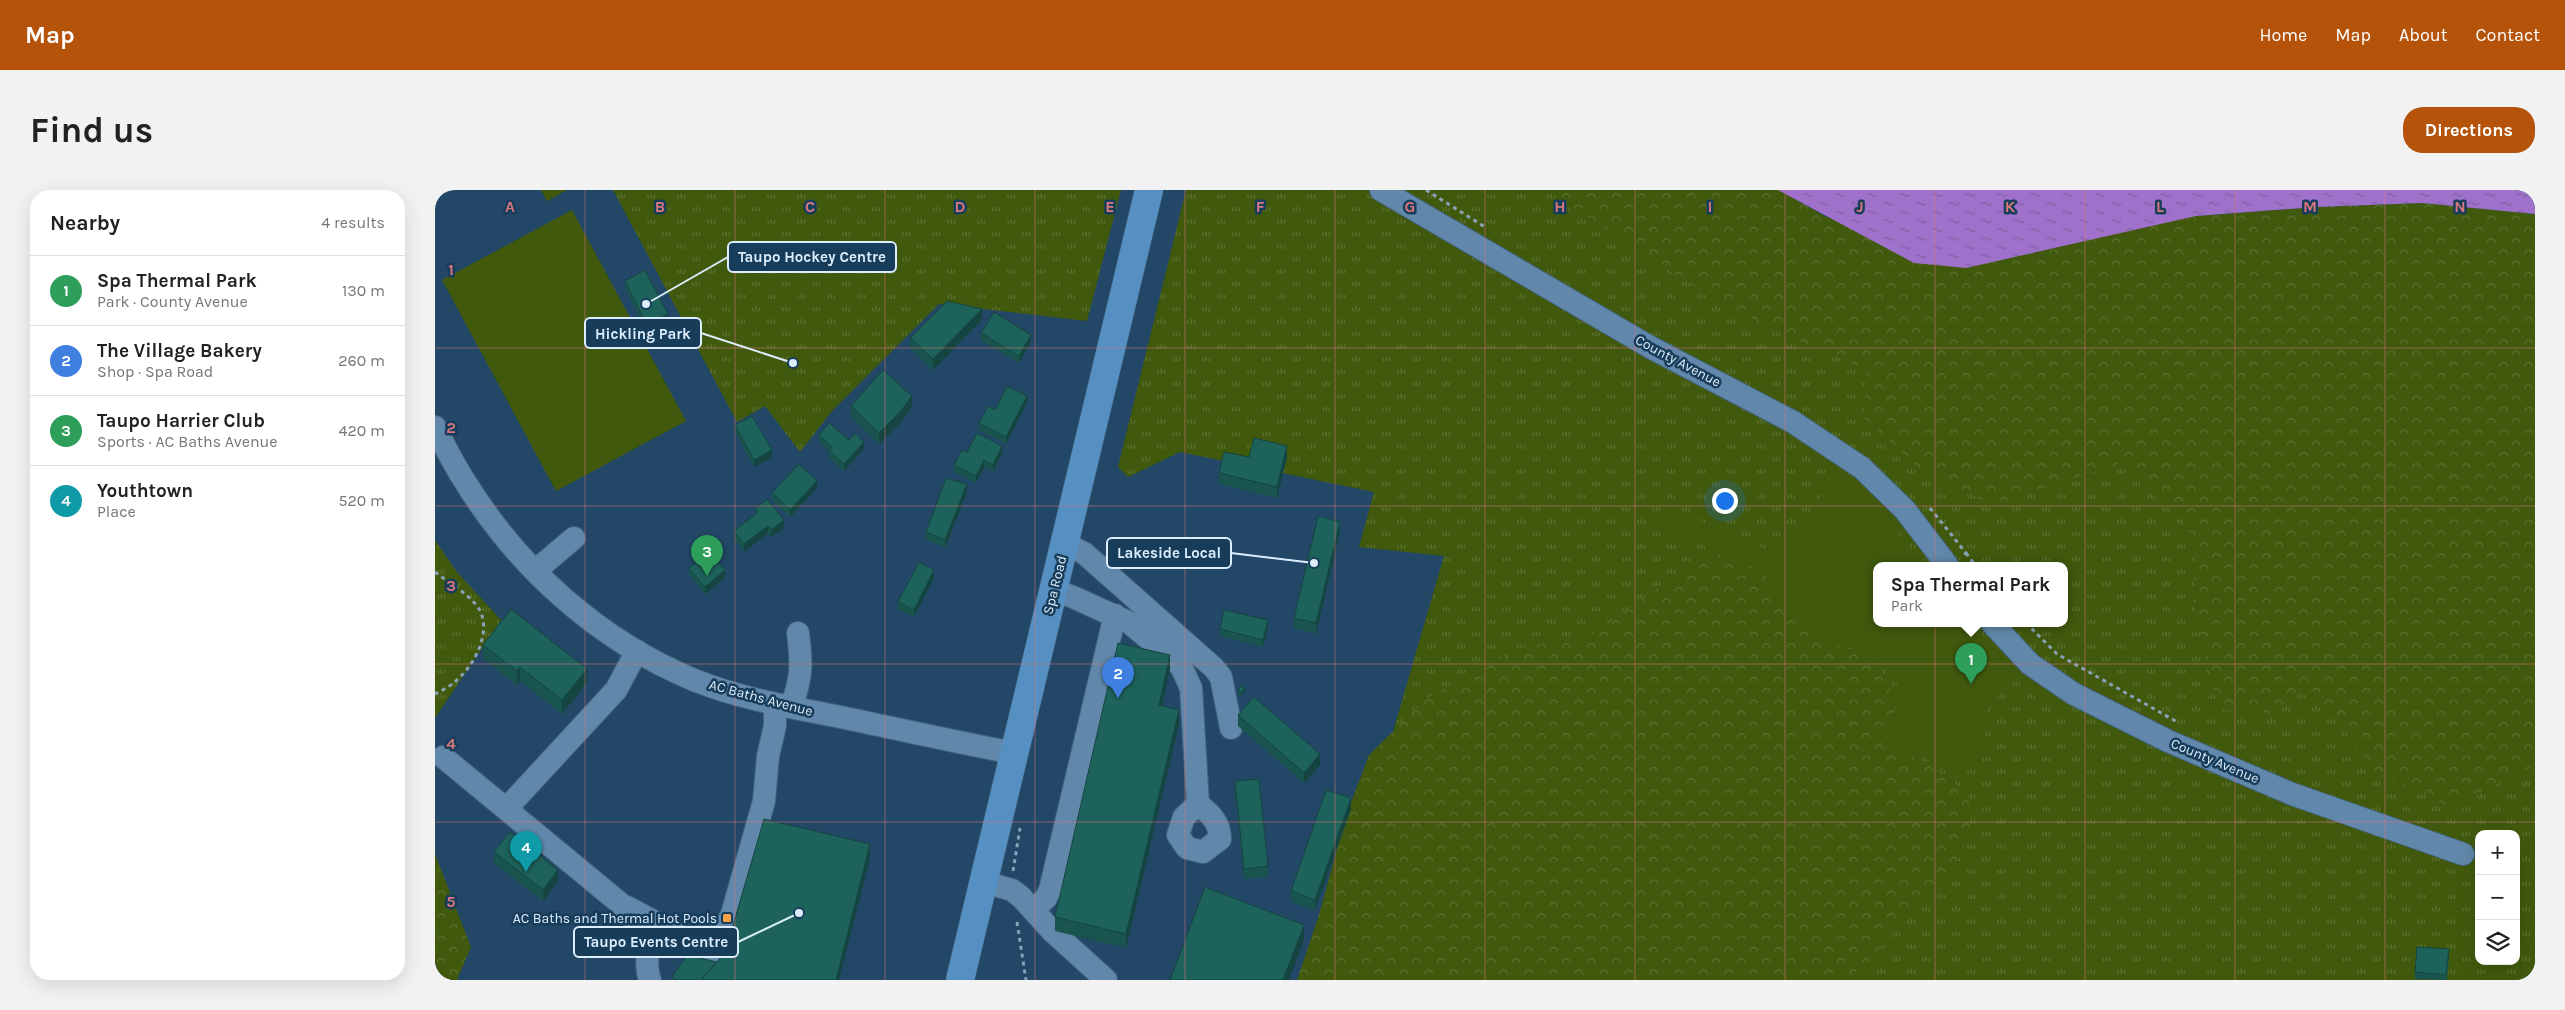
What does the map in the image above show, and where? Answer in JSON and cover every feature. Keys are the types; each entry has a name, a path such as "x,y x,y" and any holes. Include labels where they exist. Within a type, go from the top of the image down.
{"main road":[{"name":"Spa Road","path":"960,980 1053,590 1066,544 1149,190"}],"street":[{"name":"County Avenue","path":"1381,190 1650,347 1793,422 1862,468 1905,510 1945,562"},
{"name":"AC Baths Avenue","path":"435,427 463,480 480,505 535,571 576,609 637,651 694,680 723,691 783,706 1014,753"},
{"path":"535,571 574,538"},
{"path":"1066,544 1084,553 1214,668 1221,676 1231,728"},
{"path":"1053,590 1130,623 1181,666 1191,688 1198,804"},
{"path":"1033,910 1050,890 1115,615"},
{"name":"County Avenue","path":"1996,627 2030,664 2074,694 2168,741 2292,794 2463,854"},
{"path":"691,980 721,936 732,914 764,801 768,756 775,726 783,706 801,682 802,661 797,633"},
{"path":"507,809 616,690 637,651"},
{"path":"443,757 621,904 636,920 646,943 647,972 650,980"},
{"path":"983,882 1012,890 1052,931 1106,980"},
{"path":"621,904 685,938 721,936"}],"path":[{"path":"1966,553 1973,562"},
{"path":"435,572 471,600 478,608 485,625 482,643 468,667 453,684 435,694"},
{"path":"2030,627 2057,654 2183,725"}],"green space":[{"path":"541,190 567,190 547,201"},
{"path":"613,190 1121,190 1087,321 939,304 832,411 800,452 765,406 737,422"},
{"path":"1186,190 1778,190 1828,218 2535,214 2535,980 1308,980 1370,811 1444,556 1359,547 1374,492 1180,452 1128,477 1118,467"},
{"path":"1547,190 1778,190 1828,218 1966,268 2196,216 2316,207 2422,203 2535,214 2535,765 2450,807 2376,771 2307,683 2276,714 2218,709 2193,600 2197,540 2122,463 1992,505 1916,466 1864,418 1866,369 1776,332 1682,279"},
{"path":"572,210 686,421 556,491 442,280"},
{"path":"1829,464 1857,485 1921,562 1873,562 1873,627 1975,627 2008,667 1983,719 1990,723 1961,778 1890,739 1900,689 1879,656 1822,640 1779,607 1764,571 1663,528 1674,510 1772,552 1818,508"},
{"path":"435,540 456,571 501,620 435,718"},
{"path":"1722,553 1764,571 1779,607 1822,640 1877,660 1896,705 1887,740 1953,781 1969,797 1970,838 1934,890 1848,980 1297,980 1318,918 1347,813 1369,755 1426,699 1513,650 1593,634 1666,582"},
{"path":"435,854 471,947 457,980 435,980"}],"water":[{"path":"1778,190 2535,190 2535,214 2422,203 2316,207 2196,216 1966,268 1914,263"}],"building":[{"path":"645,270 668,314 647,325 625,281"},
{"path":"947,301 982,309 933,359 910,338"},
{"path":"994,312 1031,335 1019,356 981,333"},
{"path":"883,370 912,396 900,412 879,433 851,406"},
{"path":"1007,386 1027,396 1006,437 979,423 988,406 995,410"},
{"path":"752,416 772,450 754,460 735,425"},
{"path":"829,423 849,440 855,433 864,442 844,464 829,450 832,447 819,435"},
{"path":"977,433 1002,446 993,465 984,460 976,476 954,465 962,450 967,452"},
{"path":"1254,438 1287,446 1277,487 1219,473 1224,452 1249,457"},
{"path":"799,464 817,481 790,510 772,493"},
{"path":"946,478 967,484 945,540 926,532"},
{"path":"767,499 784,520 771,530 768,526 744,544 734,531 758,512 755,509"},
{"path":"1318,516 1340,522 1316,623 1294,618"},
{"path":"709,551 725,570 705,587 689,568"},
{"path":"919,562 934,570 914,610 898,602"},
{"path":"511,609 587,669 562,700 520,667 517,671 483,645"},
{"path":"1224,610 1268,620 1263,640 1220,629"},
{"path":"1118,643 1170,655 1159,705 1179,710 1126,934 1055,917"},
{"path":"1242,685 1245,688 1241,693 1238,690"},
{"path":"1254,697 1320,754 1304,773 1238,715"},
{"path":"1259,779 1268,866 1244,869 1235,781"},
{"path":"1326,790 1351,798 1315,900 1291,891"},
{"path":"764,819 870,844 836,980 701,980 725,953"},
{"path":"510,832 558,870 543,890 494,852"},
{"path":"1205,887 1304,925 1283,980 1170,980"},
{"path":"2417,947 2449,949 2446,975 2415,972"},
{"path":"687,955 717,962 701,980 677,980 672,977"}],"place":[{"name":"Taupo Hockey Centre","path":"646,304"},
{"name":"Hickling Park","path":"793,363"},
{"name":"Lakeside Local","path":"1314,563"},
{"name":"Taupo Harrier Club","path":"707,576"},
{"name":"Spa Thermal Park","path":"1971,684"},
{"name":"The Village Bakery","path":"1118,698"},
{"name":"Youthtown","path":"526,872"},
{"name":"Taupo Events Centre","path":"799,913"},
{"name":"AC Baths and Thermal Hot Pools","path":"727,918"}]}
